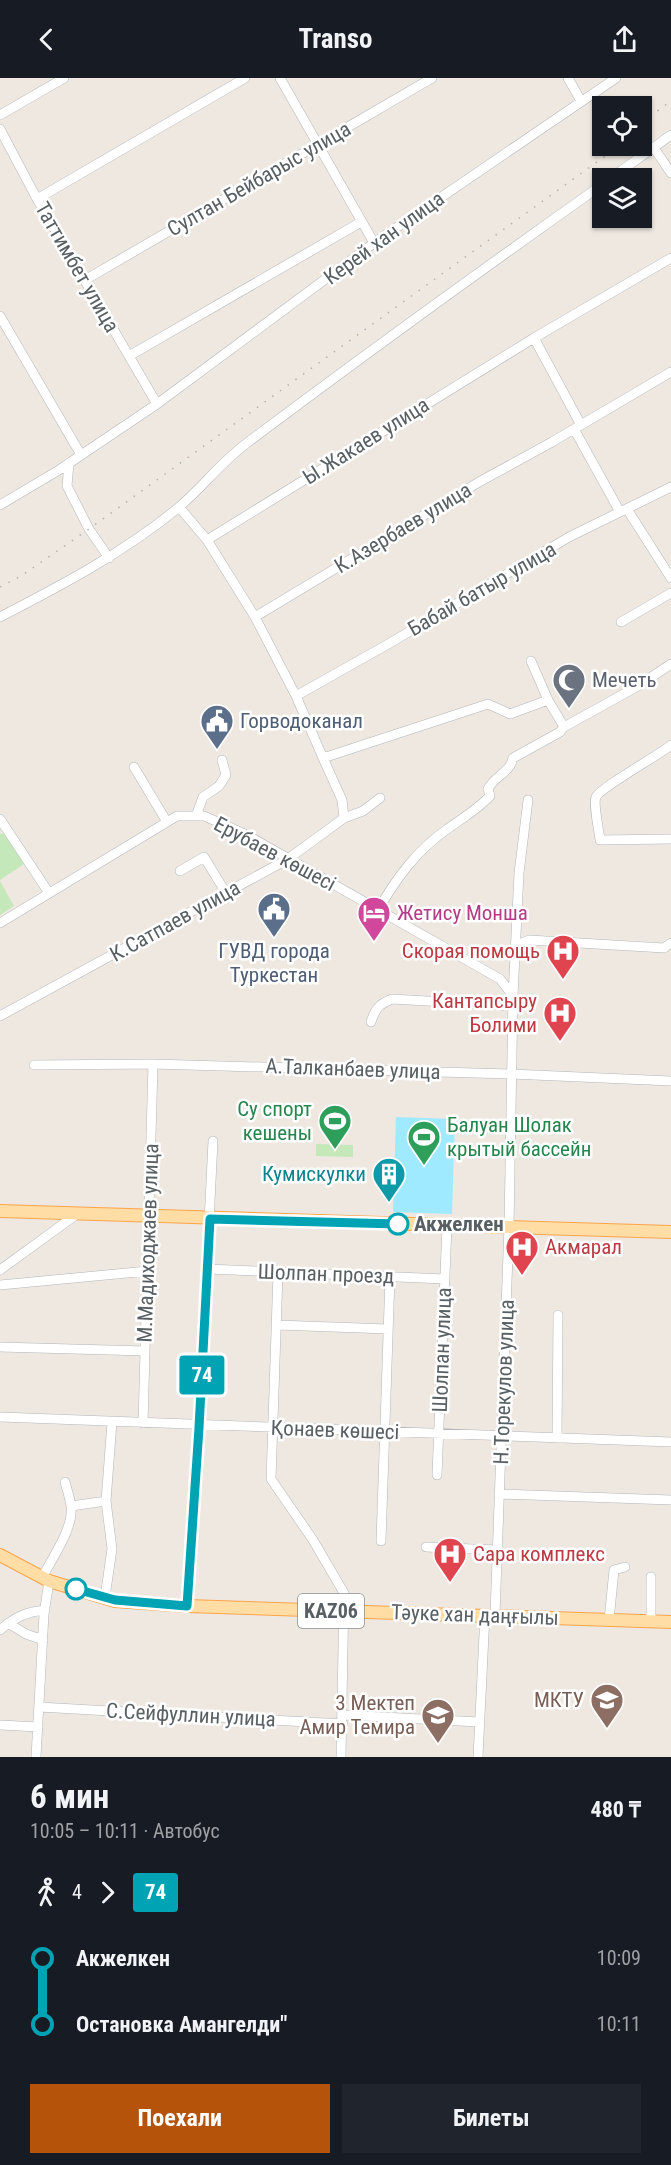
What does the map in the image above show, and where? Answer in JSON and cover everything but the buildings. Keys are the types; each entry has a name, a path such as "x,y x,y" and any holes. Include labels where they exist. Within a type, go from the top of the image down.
{"main road":[{"path":"0,1211 671,1232"},
{"name":"Тәуке хан даңғылы","path":"0,1555 45,1579 115,1600 187,1606 490,1614 671,1622"}],"street":[{"path":"0,116 64,78"},
{"path":"37,199 245,78"},
{"path":"280,78 374,243"},
{"name":"Султан Бейбарыс улица","path":"86,280 432,78"},
{"path":"568,78 581,101"},
{"name":"Керей хан улица","path":"1,502 69,463 157,404 374,243 616,78"},
{"name":"Таттимбет улица","path":"0,129 37,199 157,404"},
{"path":"625,168 671,135"},
{"path":"654,148 671,173"},
{"path":"0,617 108,558 179,507 233,453 431,306 592,192"},
{"name":"Керей хан улица","path":"129,356 361,222"},
{"name":"Ы.Жакаев улица","path":"207,540 534,338 671,258"},
{"path":"0,316 81,455"},
{"path":"534,338 578,427 624,511 671,578"},
{"name":"К.Азербаев улица","path":"255,617 479,482 671,372"},
{"path":"69,463 67,486 89,529 108,558"},
{"name":"Бабай батыр улица","path":"296,696 569,537 671,487"},
{"path":"179,507 207,540 255,617 296,696 342,800 344,818"},
{"path":"621,622 671,593"},
{"path":"531,661 548,700 564,727"},
{"path":"378,910 406,866 424,847 485,802 490,796 488,789 491,783 512,766 513,758 638,686 671,664"},
{"path":"323,758 488,704 510,714 548,700"},
{"path":"671,745 606,787 596,797 600,840 671,839"},
{"path":"196,816 203,797 219,786 226,775 222,760"},
{"path":"134,767 167,822"},
{"name":"К.Сатпаев улица","path":"0,1016 288,859 344,818 363,811 380,798"},
{"name":"Н.Торекулов улица","path":"477,1757 497,1550 500,1494 509,1227 513,1001 519,873 528,800"},
{"name":"Ерубаев көшесі","path":"0,923 177,816 204,816 245,834 500,979 513,1001"},
{"path":"0,819 49,893"},
{"path":"180,871 204,857 226,893"},
{"path":"517,945 529,940 664,948 671,943"},
{"path":"371,1023 374,1012 380,1004 392,999 513,1001"},
{"name":"А.Талканбаев улица","path":"34,1065 153,1064 671,1081"},
{"name":"М.Мадиходжаев улица","path":"143,1423 153,1064"},
{"path":"187,1606 199,1425 213,1141"},
{"path":"0,1270 77,1214"},
{"name":"Шолпан улица","path":"437,1475 447,1225"},
{"name":"Шолпан проезд","path":"207,1269 445,1279"},
{"path":"0,1285 148,1271"},
{"path":"278,1272 271,1479 313,1540 344,1593 341,1757"},
{"path":"381,1541 390,1277"},
{"path":"557,1438 558,1316"},
{"path":"277,1325 388,1329"},
{"path":"0,1347 145,1351"},
{"name":"Қонаев көшесі","path":"0,1418 671,1442"},
{"path":"105,1598 112,1549 106,1501 112,1422"},
{"path":"36,1757 45,1579 71,1519 71,1506 65,1482"},
{"path":"500,1494 671,1500"},
{"path":"71,1506 106,1501"},
{"path":"426,1547 497,1550"},
{"path":"609,1620 614,1570 625,1567"},
{"path":"651,1577 651,1621"},
{"path":"4,1626 28,1611 45,1610"},
{"path":"4,1626 43,1640"},
{"name":"С.Сейфуллин улица","path":"39,1707 479,1722"},
{"path":"0,1725 38,1727"}],"green space":[{"path":"4,833 24,864 0,880 0,834"},
{"path":"0,881 14,906 0,915"},
{"name":"Су спорт кешены","path":"316,1144 353,1145 353,1157 316,1156"}],"water":[{"name":"Балуан Шолак крытый бассейн","path":"396,1117 455,1119 452,1214 393,1212"}],"railway":[{"path":"652,115 671,101"},
{"path":"0,587 21,576 89,529 605,156"}],"bus line":[{"name":"74","path":"76,1589 115,1600 187,1606 210,1219 398,1224"}],"place":[{"name":"Мечеть","path":"569,709"},
{"name":"Горводоканал","path":"217,750"},
{"name":"ГУВД города Туркестан","path":"274,938"},
{"name":"Жетису Монша","path":"374,942"},
{"name":"Скорая помощь","path":"563,980"},
{"name":"Кантапсыру Болими","path":"560,1042"},
{"name":"Су спорт кешены","path":"335,1150"},
{"name":"Балуан Шолак крытый бассейн","path":"424,1166"},
{"name":"Кумискулки","path":"389,1203"},
{"name":"Акжелкен","path":"398,1224"},
{"name":"Акмарал","path":"522,1276"},
{"name":"Сара комплекс","path":"450,1583"},
{"name":"МКТУ","path":"607,1729"},
{"name":"3 Мектеп Амир Темира","path":"438,1744"}]}
